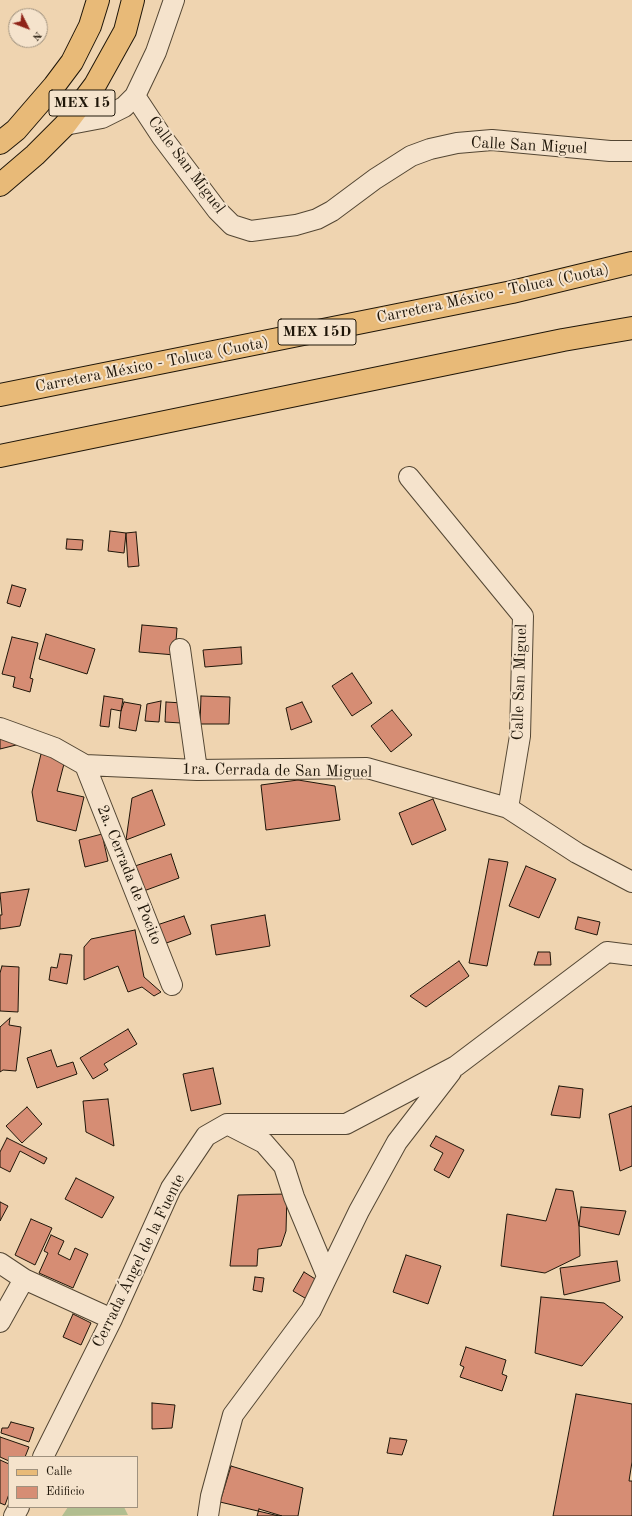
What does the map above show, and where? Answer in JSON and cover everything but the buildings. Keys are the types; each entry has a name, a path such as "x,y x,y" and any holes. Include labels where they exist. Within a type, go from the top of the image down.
{"main road":[{"name":"MEX 15","path":"0,143 16,130 54,86 72,62 90,26 98,0"},
{"name":"MEX 15","path":"0,185 34,156 65,125 95,85 125,31 133,0"},
{"name":"Carretera México - Toluca (Cuota)","path":"0,395 512,292 632,263"},
{"path":"0,456 547,343 632,328"}],"street":[{"path":"65,125 102,118 124,107 136,96 156,52 174,0"},
{"name":"Calle San Miguel","path":"136,96 162,137 216,210 232,225 251,231 296,225 317,219 332,211 375,179 411,156 430,149 457,143 492,140 610,151 632,151"},
{"name":"Calle San Miguel","path":"409,477 523,616 520,736 508,808"},
{"path":"180,649 197,770"},
{"name":"1ra. Cerrada de San Miguel","path":"0,728 55,748 85,765 197,770 367,768 508,808 577,853 632,882"},
{"name":"2a. Cerrada de Pocito","path":"85,765 172,985"},
{"name":"Cerrada Ángel de la Fuente","path":"44,1456 112,1319 171,1188 206,1136 227,1124 346,1124 456,1066 607,952 632,955"},
{"name":"Cerrada Ángel de la Fuente","path":"208,1516 211,1496 233,1415 311,1310 359,1211 397,1142 456,1066"},
{"path":"227,1124 264,1143 284,1166 294,1197 327,1276"},
{"path":"0,1263 24,1279 112,1319"},
{"path":"0,1322 24,1279"}],"green space":[{"path":"67,1508 124,1508 128,1515 62,1516"}]}
